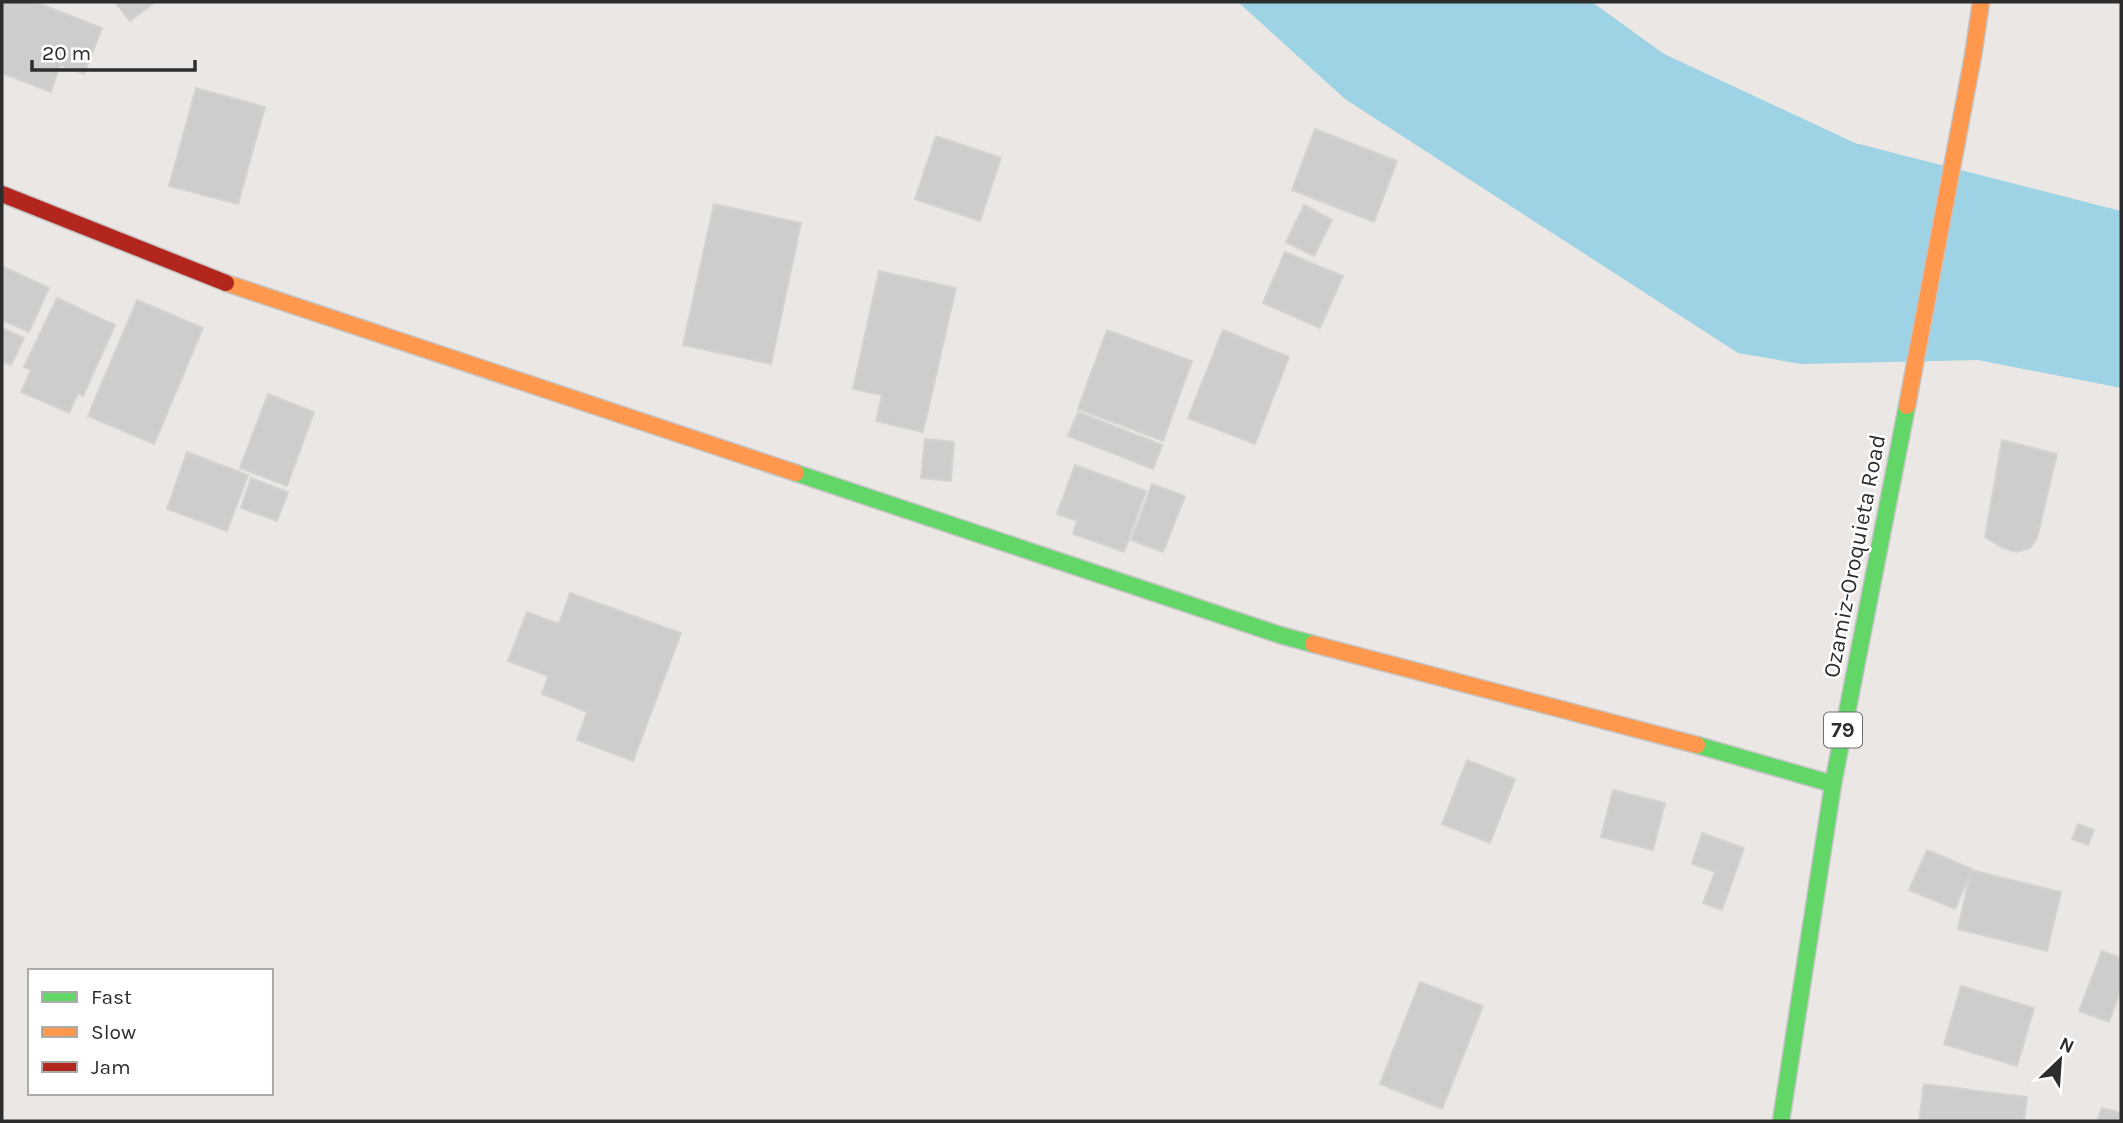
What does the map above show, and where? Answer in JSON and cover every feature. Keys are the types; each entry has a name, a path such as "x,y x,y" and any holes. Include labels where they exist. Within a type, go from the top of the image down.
{"main road":[{"name":"Ozamiz-Oroquieta Road","path":"1781,1121 1833,784 1919,342 1981,2"},
{"path":"2,194 204,276 1280,635 1615,722 1833,784"}],"water":[{"path":"1238,2 1592,2 1664,54 1855,143 2121,211 2121,388 1978,360 1801,364 1738,353 1345,99"}],"building":[{"path":"2,2 35,2 102,28 84,74 60,65 51,92 2,73"},
{"path":"115,2 155,2 130,21"},
{"path":"196,88 265,107 238,204 169,186"},
{"path":"1315,129 1397,161 1374,222 1292,190"},
{"path":"936,136 1001,158 980,221 915,199"},
{"path":"714,204 801,223 771,364 683,345"},
{"path":"1304,205 1332,220 1314,256 1286,242"},
{"path":"1285,252 1343,276 1320,328 1263,303"},
{"path":"2,266 49,288 29,332 2,320"},
{"path":"879,271 956,288 923,432 876,421 882,395 853,389"},
{"path":"57,298 115,325 83,396 78,393 69,413 21,392 31,370 24,367"},
{"path":"137,300 203,328 154,444 88,416"},
{"path":"2,328 24,338 11,365 2,361"},
{"path":"1107,330 1192,361 1163,441 1078,409"},
{"path":"1223,330 1289,357 1255,444 1188,418"},
{"path":"268,394 314,412 287,486 240,468"},
{"path":"1078,412 1162,445 1153,469 1068,436"},
{"path":"925,439 954,442 951,481 921,478"},
{"path":"2002,440 2057,454 2037,538 2030,548 2017,552 2003,548 1985,537"},
{"path":"187,452 248,475 227,531 167,509"},
{"path":"1075,465 1146,491 1124,552 1073,534 1077,521 1057,514"},
{"path":"251,478 288,492 277,521 241,508"},
{"path":"1152,484 1185,496 1163,552 1131,540"},
{"path":"570,593 681,633 633,761 577,740 587,712 542,694 548,676 508,661 527,612 559,624"},
{"path":"1467,760 1515,779 1490,843 1442,824"},
{"path":"1613,790 1665,803 1653,850 1601,837"},
{"path":"2078,824 2094,830 2088,845 2072,839"},
{"path":"1702,833 1744,848 1722,910 1703,903 1715,872 1692,864"},
{"path":"1927,850 1972,869 1955,909 1909,890"},
{"path":"1971,870 2061,892 2047,951 1958,929"},
{"path":"2102,951 2121,958 2121,989 2109,1022 2079,1011"},
{"path":"1420,982 1483,1006 1442,1109 1380,1084"},
{"path":"1961,986 2034,1008 2017,1066 1944,1044"},
{"path":"1924,1084 2027,1097 2024,1121 1919,1121"},
{"path":"2102,1108 2121,1113 2121,1121 2097,1121"}],"traffic: fast":[{"path":"1781,1121 1833,784 1907,406"},
{"path":"796,473 1313,644"},
{"path":"1697,745 1833,784"}],"traffic: slow":[{"path":"1907,406 1981,2"},
{"path":"226,283 796,473"},
{"path":"1313,644 1697,745"}],"traffic: jam":[{"path":"2,194 226,283"}]}
